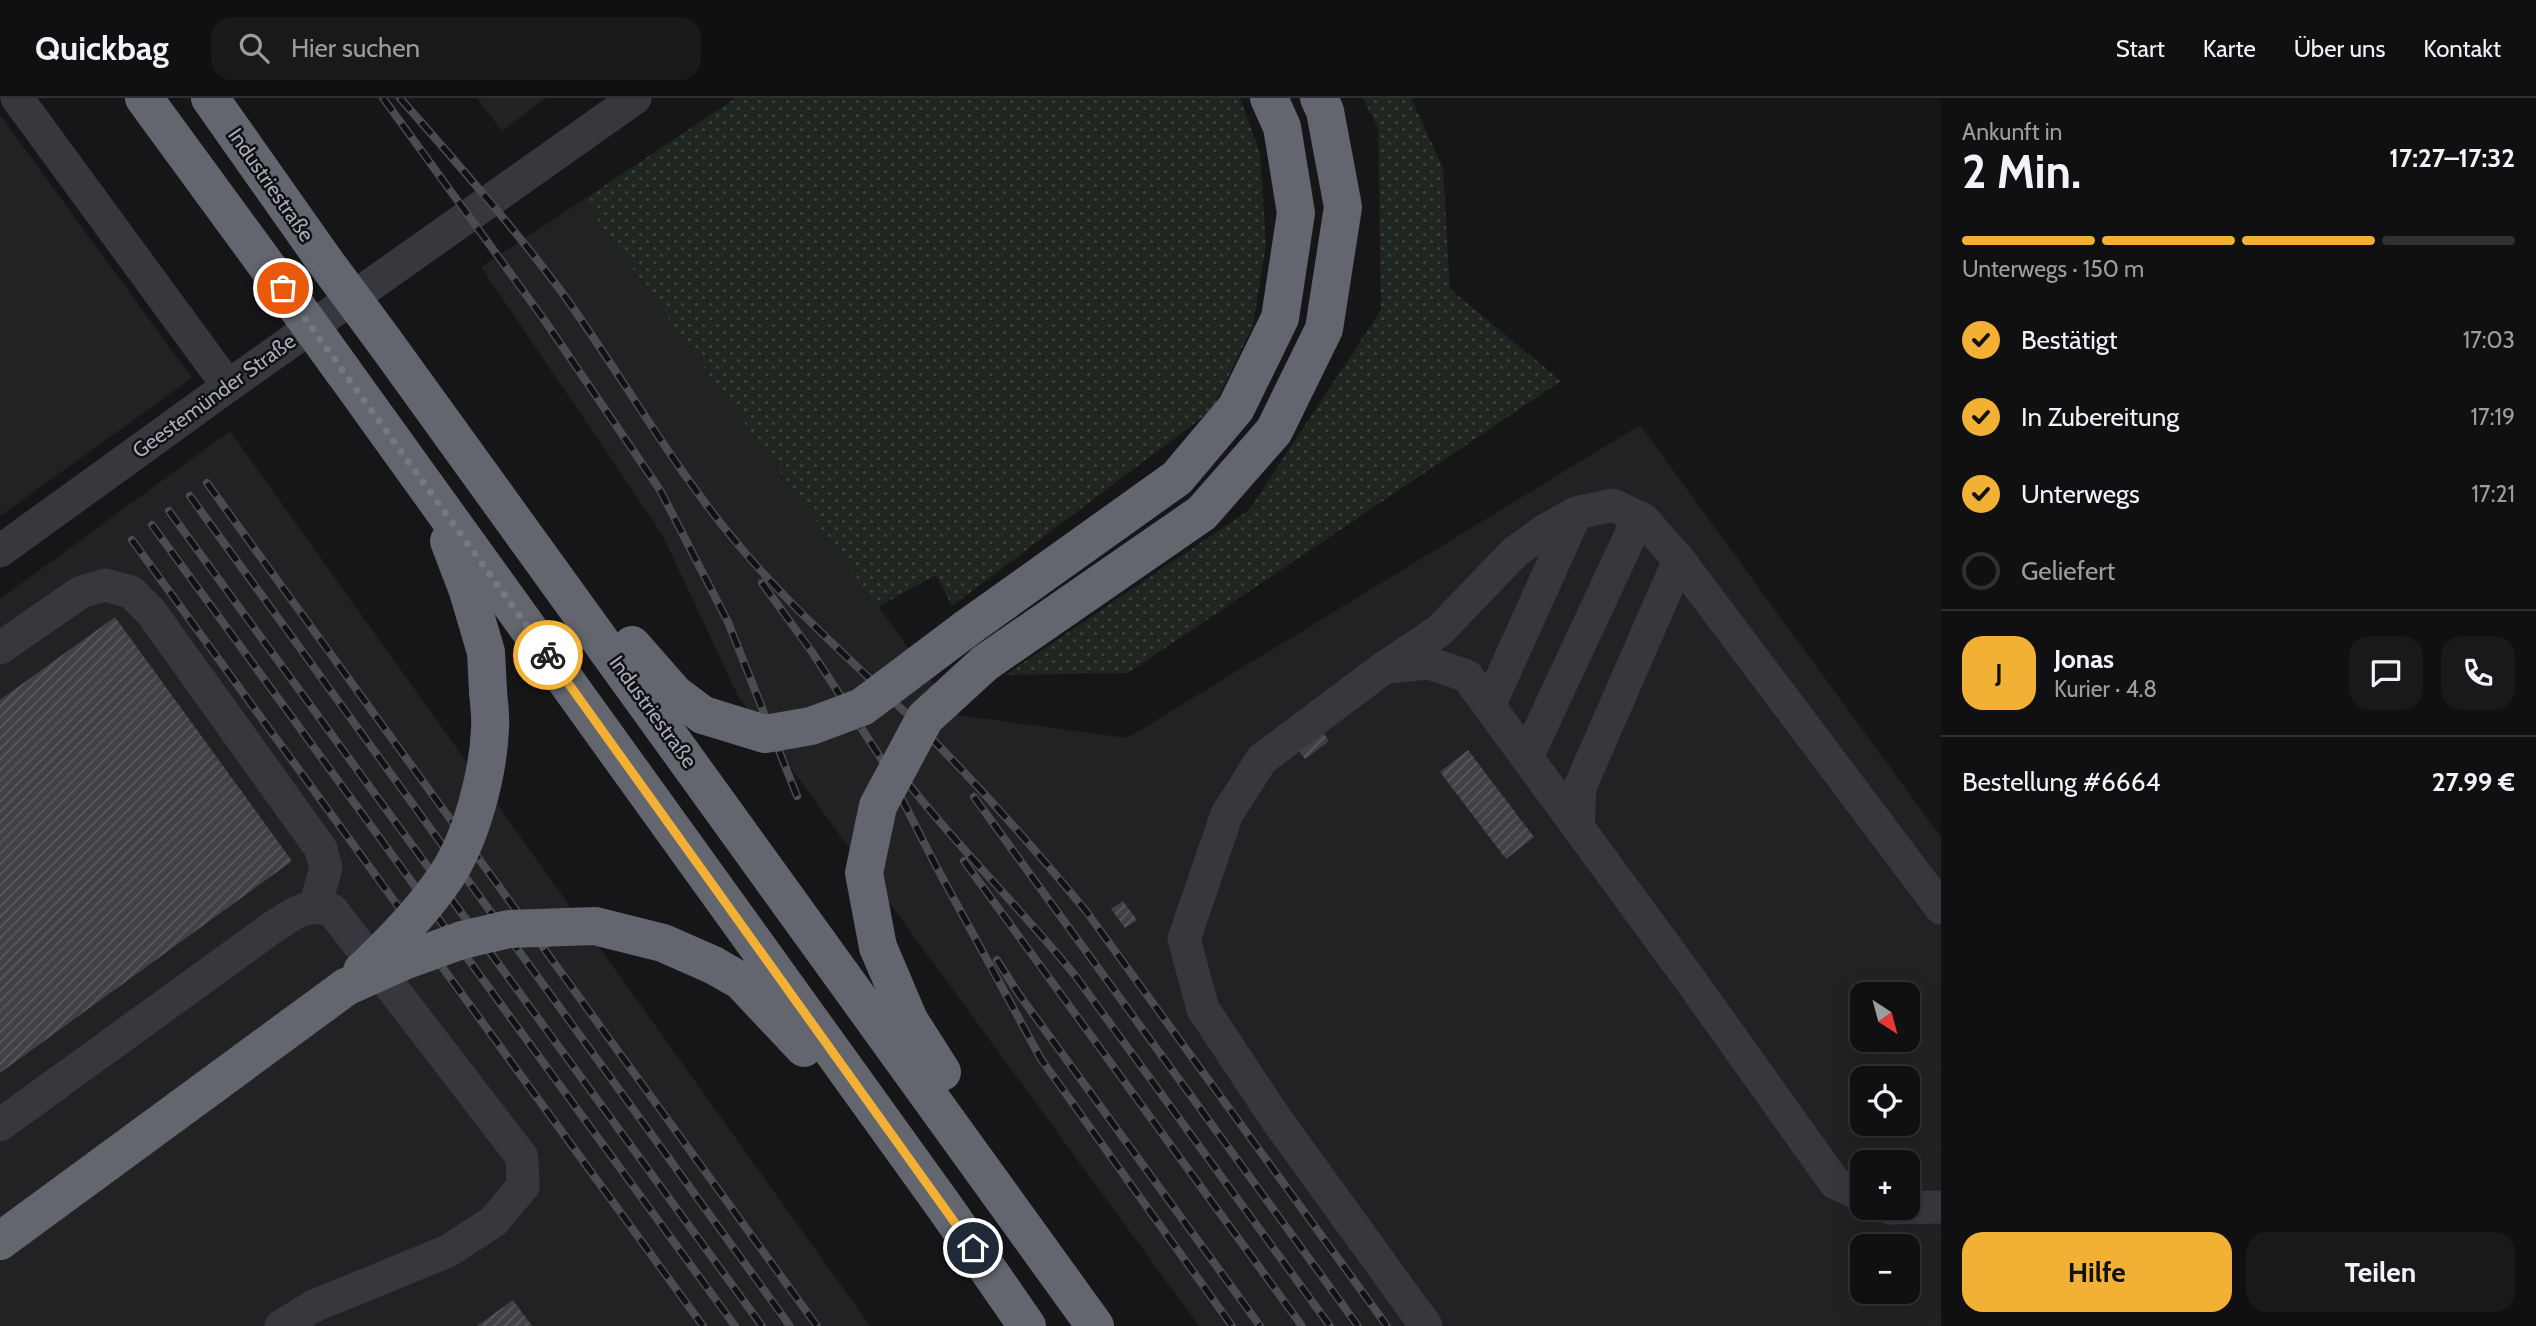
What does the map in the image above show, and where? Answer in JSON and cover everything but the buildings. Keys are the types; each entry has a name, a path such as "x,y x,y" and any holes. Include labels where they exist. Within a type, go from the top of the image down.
{"highway":[{"path":"144,98 947,1209 1027,1326"},
{"name":"Industriestraße","path":"209,98 1095,1326"},
{"path":"489,484 675,694 703,715 765,734 811,726 862,707 967,628 1177,478 1236,408 1280,318 1296,213 1282,127 1269,98"},
{"path":"1101,1326 909,1020 878,947 864,873 878,806 925,718 985,663 1202,513 1274,431 1324,328 1343,208 1325,111 1320,98"},
{"path":"0,1241 346,987 412,921 447,876 469,830 483,776 490,729 486,652 468,591 429,490"},
{"path":"346,987 404,961 462,940 509,929 595,926 663,943 713,965 741,981 771,1011 947,1209"}],"street":[{"path":"17,98 228,386"},
{"name":"Geestemünder Straße","path":"0,551 635,98"},
{"path":"1426,1326 1276,1119 1203,1009 1184,939 1227,814 1262,759 1385,667 1439,631 1515,552 1576,513 1613,505 1644,520 1679,560 1941,908"},
{"path":"1489,706 1576,513"},
{"path":"1527,757 1639,517"},
{"path":"1578,828 1580,787 1679,560"},
{"path":"0,648 81,592 105,585 131,592 151,612 321,849 326,868 316,906"},
{"path":"1385,667 1429,663 1466,676 1835,1183 1850,1190"},
{"path":"0,1125 273,927 298,911 316,906 332,910 522,1157 523,1186 494,1221 448,1251 314,1306 281,1326"},
{"path":"1920,1207 1941,1207"}],"shaded area":[{"path":"477,98 546,98 502,131"},
{"path":"736,98 1240,98 1260,152 1266,245 1253,326 1212,410 952,606 936,575 878,607 583,200"},
{"path":"1363,98 1411,98 1443,168 1450,289 1561,381 1128,673 1005,675 1249,510 1381,310 1378,128"},
{"path":"0,115 192,378 0,516"},
{"path":"583,200 957,715 1127,738 1640,425 1941,837 1941,1326 1199,1326 738,696 662,534 481,267"},
{"path":"230,431 870,1326 0,1326 0,599"}],"railway":[{"path":"383,98 545,321 660,490 728,622 797,796"},
{"path":"400,98 503,217 561,291 667,450 736,542 798,610 956,764 1086,911 1387,1326"},
{"path":"207,483 817,1326"},
{"path":"190,496 790,1326"},
{"path":"169,511 762,1326"},
{"path":"152,525 735,1326"},
{"path":"132,540 703,1326"},
{"path":"762,583 812,652 882,760 1041,1059 1232,1326"},
{"path":"888,757 933,814 1077,978 1330,1326"},
{"path":"974,797 1358,1326"},
{"path":"964,861 1302,1326"},
{"path":"997,960 1018,993 1260,1326"}],"way so far":[{"path":"283,288 548,655"}],"route":[{"path":"548,655 973,1248"}]}
